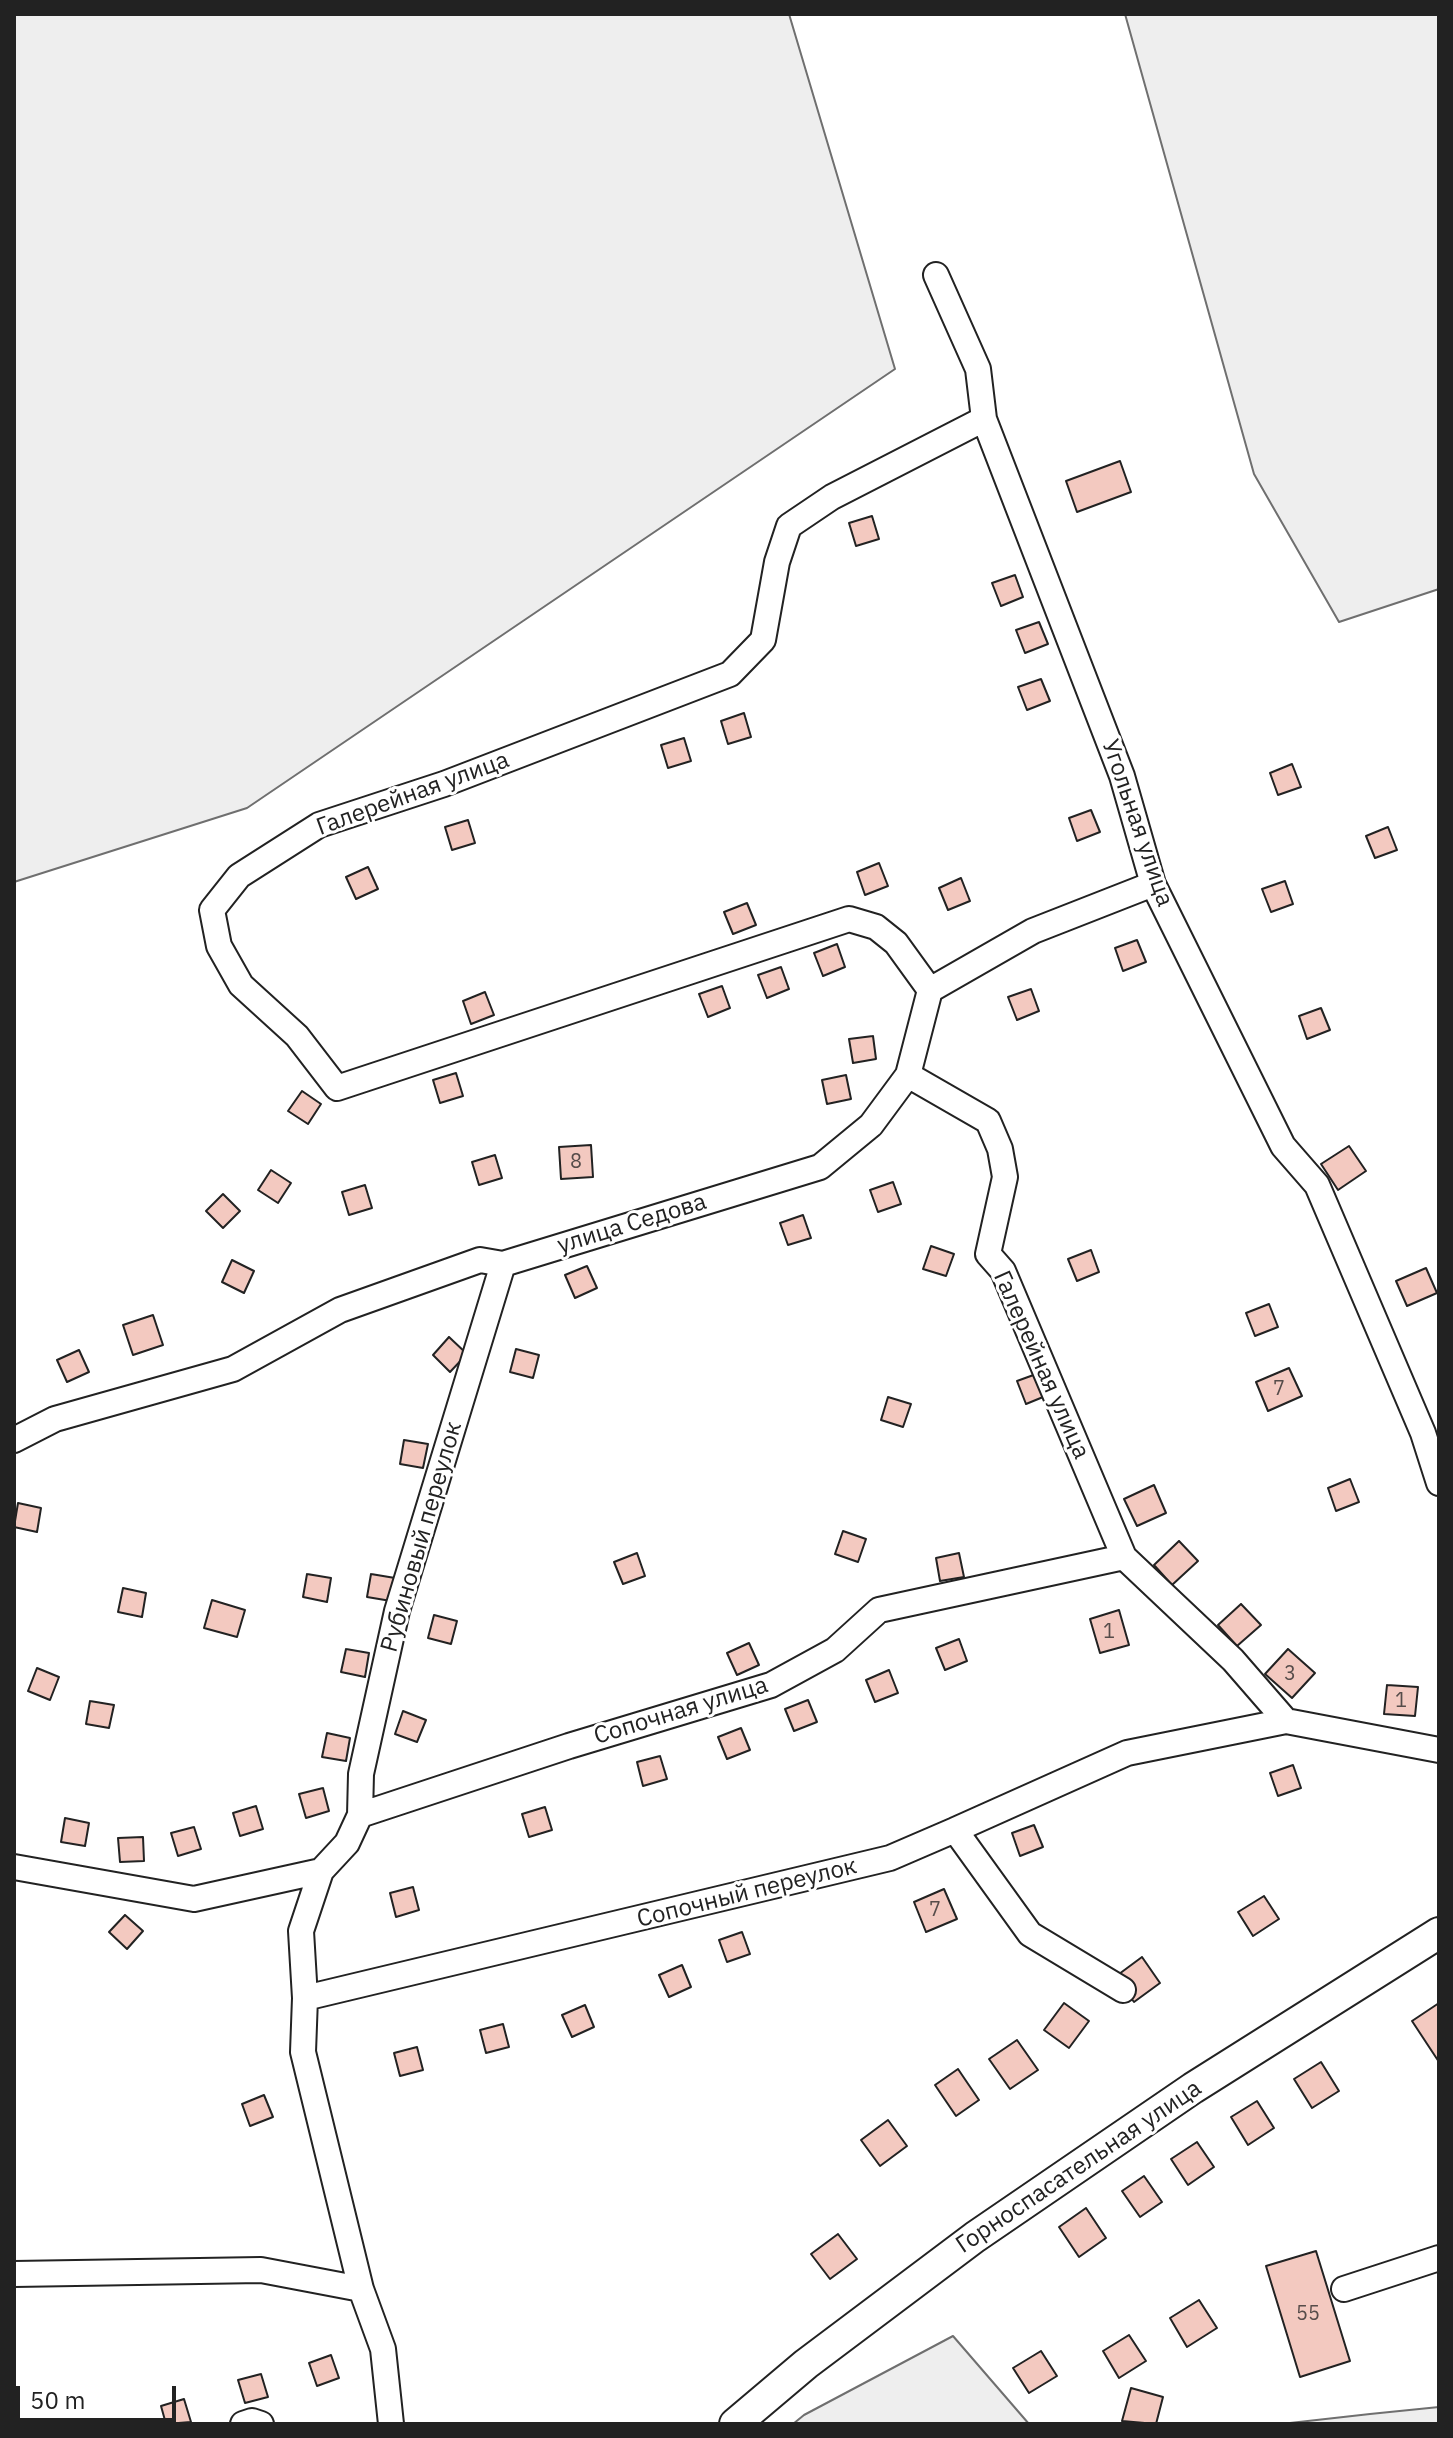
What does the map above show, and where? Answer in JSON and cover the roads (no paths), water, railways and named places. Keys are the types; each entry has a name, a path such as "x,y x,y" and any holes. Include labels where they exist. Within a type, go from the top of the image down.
{"main road":[{"name":"Горноспасательная улица","path":"735,2424 806,2364 975,2237 1193,2088 1439,1933"}],"street":[{"name":"Угольная улица","path":"936,275 978,369 984,419 1122,776 1153,884 1283,1146 1317,1185 1423,1433 1439,1483"},
{"name":"Галерейная улица","path":"930,990 896,943 876,927 849,919 337,1088 297,1036 241,985 219,946 212,910 239,876 319,825 444,784 730,674 763,640 777,562 789,526 832,497 984,419"},
{"path":"930,990 1033,931 1153,884"},
{"name":"улица Седова","path":"14,1440 55,1419 233,1369 340,1310 480,1260 503,1264 820,1167 871,1125 908,1075 930,990"},
{"name":"Галерейная улица","path":"908,1075 988,1121 1000,1149 1005,1177 988,1254 1003,1271 1124,1557"},
{"name":"Рубиновый переулок","path":"360,1815 361,1774 397,1611 503,1264"},
{"path":"1124,1557 1233,1660 1286,1721 1439,1750"},
{"name":"Сопочная улица","path":"360,1815 569,1746 771,1685 835,1650 879,1610 1124,1557"},
{"name":"Сопочный переулок","path":"305,1998 890,1858 1127,1753 1286,1721"},
{"path":"360,1815 347,1843 321,1871 301,1931 305,1998 303,2052 361,2289 383,2349 391,2424"},
{"path":"955,1830 1030,1934 1123,1990"},
{"path":"14,1867 194,1899 321,1871"},
{"path":"1344,2289 1439,2258"},
{"path":"14,2274 261,2270 361,2289"},
{"path":"243,2424 252,2421 261,2424"}]}
